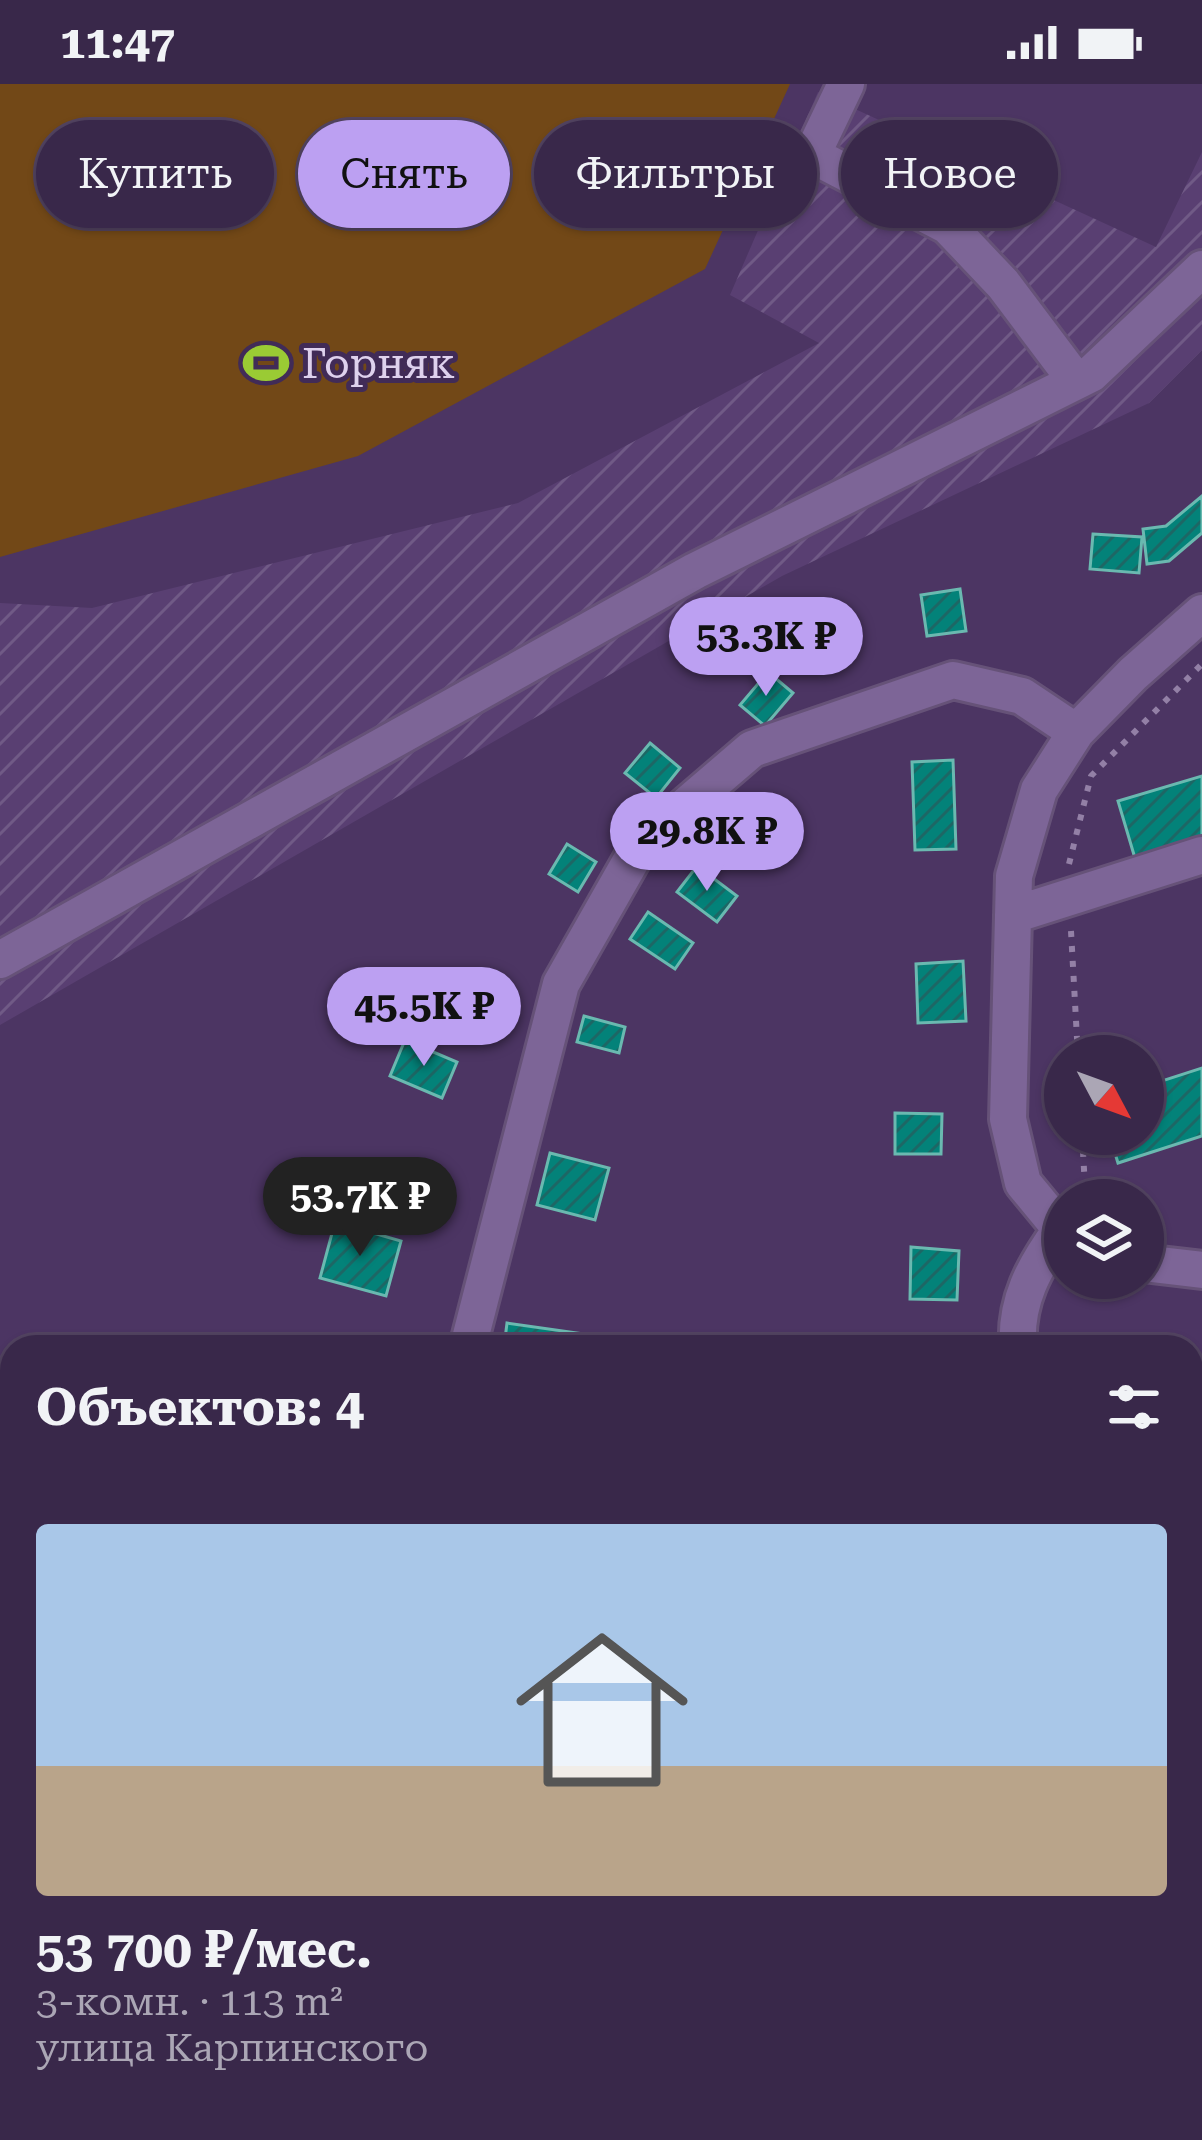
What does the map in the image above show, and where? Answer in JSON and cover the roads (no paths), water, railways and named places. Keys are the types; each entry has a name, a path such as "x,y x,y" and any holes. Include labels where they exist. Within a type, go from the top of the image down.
{"street":[{"path":"846,84 812,155 948,226 1003,284 1076,382"},
{"path":"0,960 695,572 1091,374 1202,268"},
{"path":"1044,1201 1023,1184 1009,1119 1013,876 1040,790 1076,732 1132,674 1202,613"},
{"path":"470,1335 562,984 640,845 752,749 953,680 1022,696 1076,732"},
{"path":"1013,915 1202,854"},
{"path":"1018,1335 1031,1271 1044,1253"},
{"path":"1164,1265 1202,1270"}],"place":[{"name":"Горняк","path":"266,363"}]}
